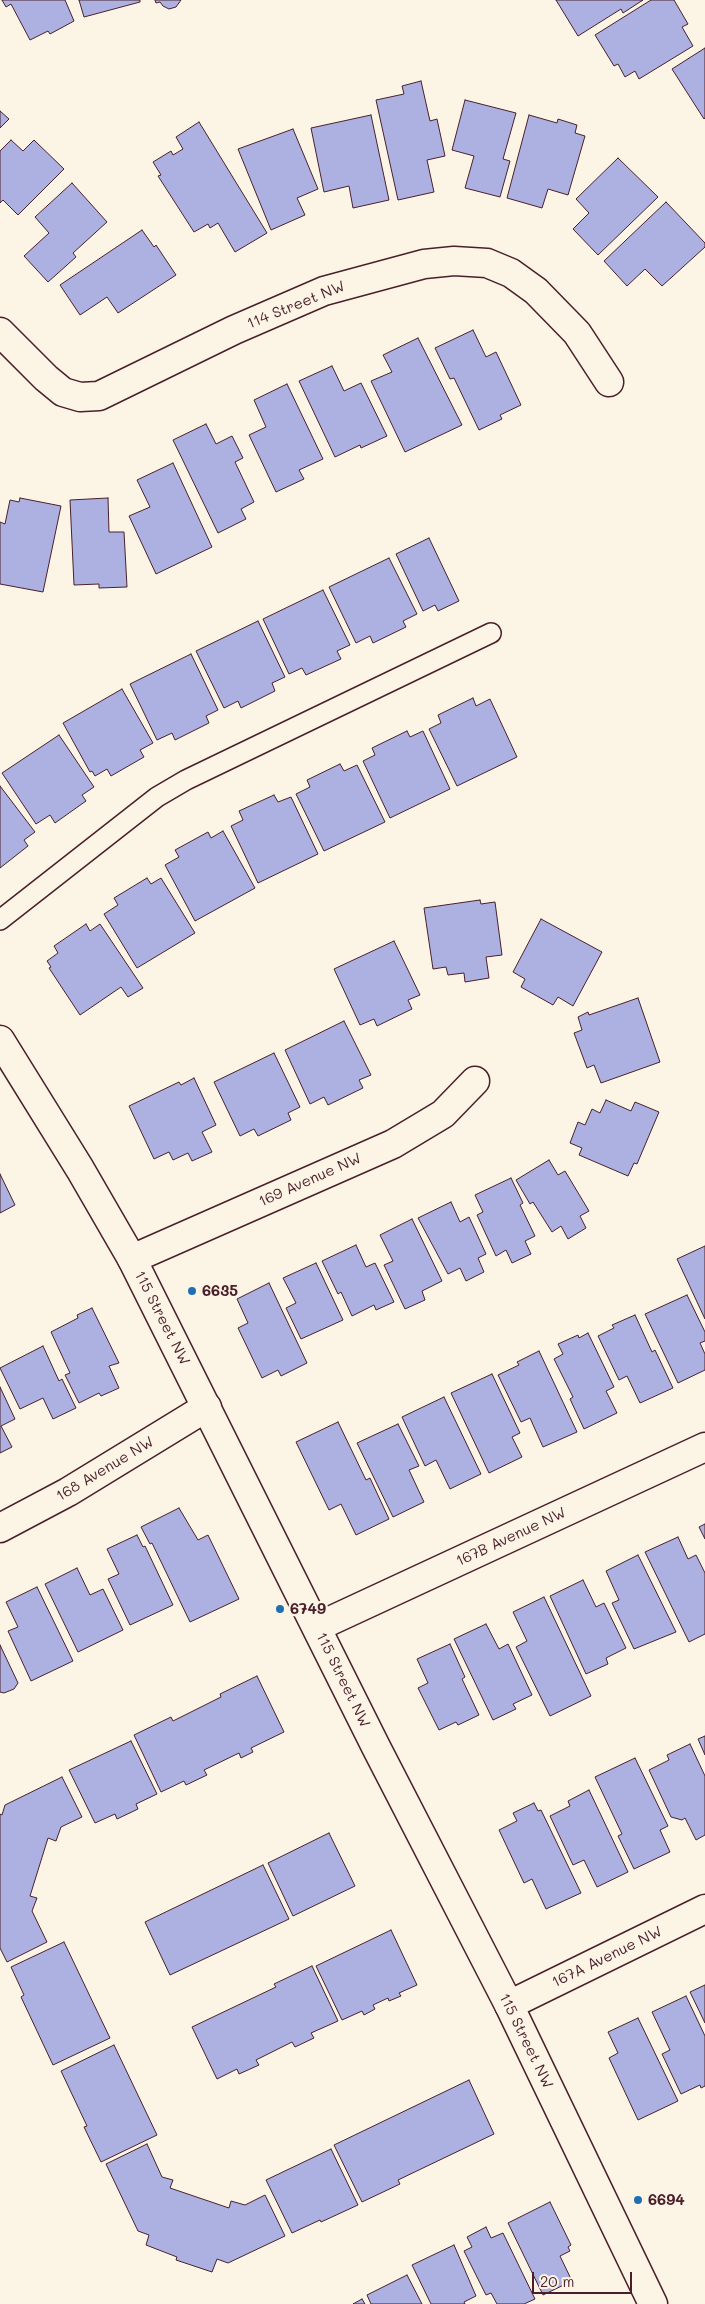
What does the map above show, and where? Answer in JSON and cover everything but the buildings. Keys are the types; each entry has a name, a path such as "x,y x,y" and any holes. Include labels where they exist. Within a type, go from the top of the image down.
{"street":[{"name":"114 Street NW","path":"0,332 46,378 63,392 80,397 99,396 234,330 324,291 424,264 462,261 487,263 511,273 536,290 576,333 609,382"},
{"name":"115 Street NW","path":"1,1044 80,1169 132,1259 509,2004 653,2304"},
{"name":"169 Avenue NW","path":"132,1259 393,1144 443,1114 475,1081"},
{"name":"168 Avenue NW","path":"0,1528 68,1492 207,1407"},
{"name":"167B Avenue NW","path":"317,1627 705,1447"},
{"name":"167A Avenue NW","path":"509,2004 705,1909"}],"lane":[{"path":"0,920 132,816 186,780 491,633"}],"place":[{"name":"6635","path":"192,1291"},
{"name":"6749","path":"280,1609"},
{"name":"6694","path":"638,2200"}]}
